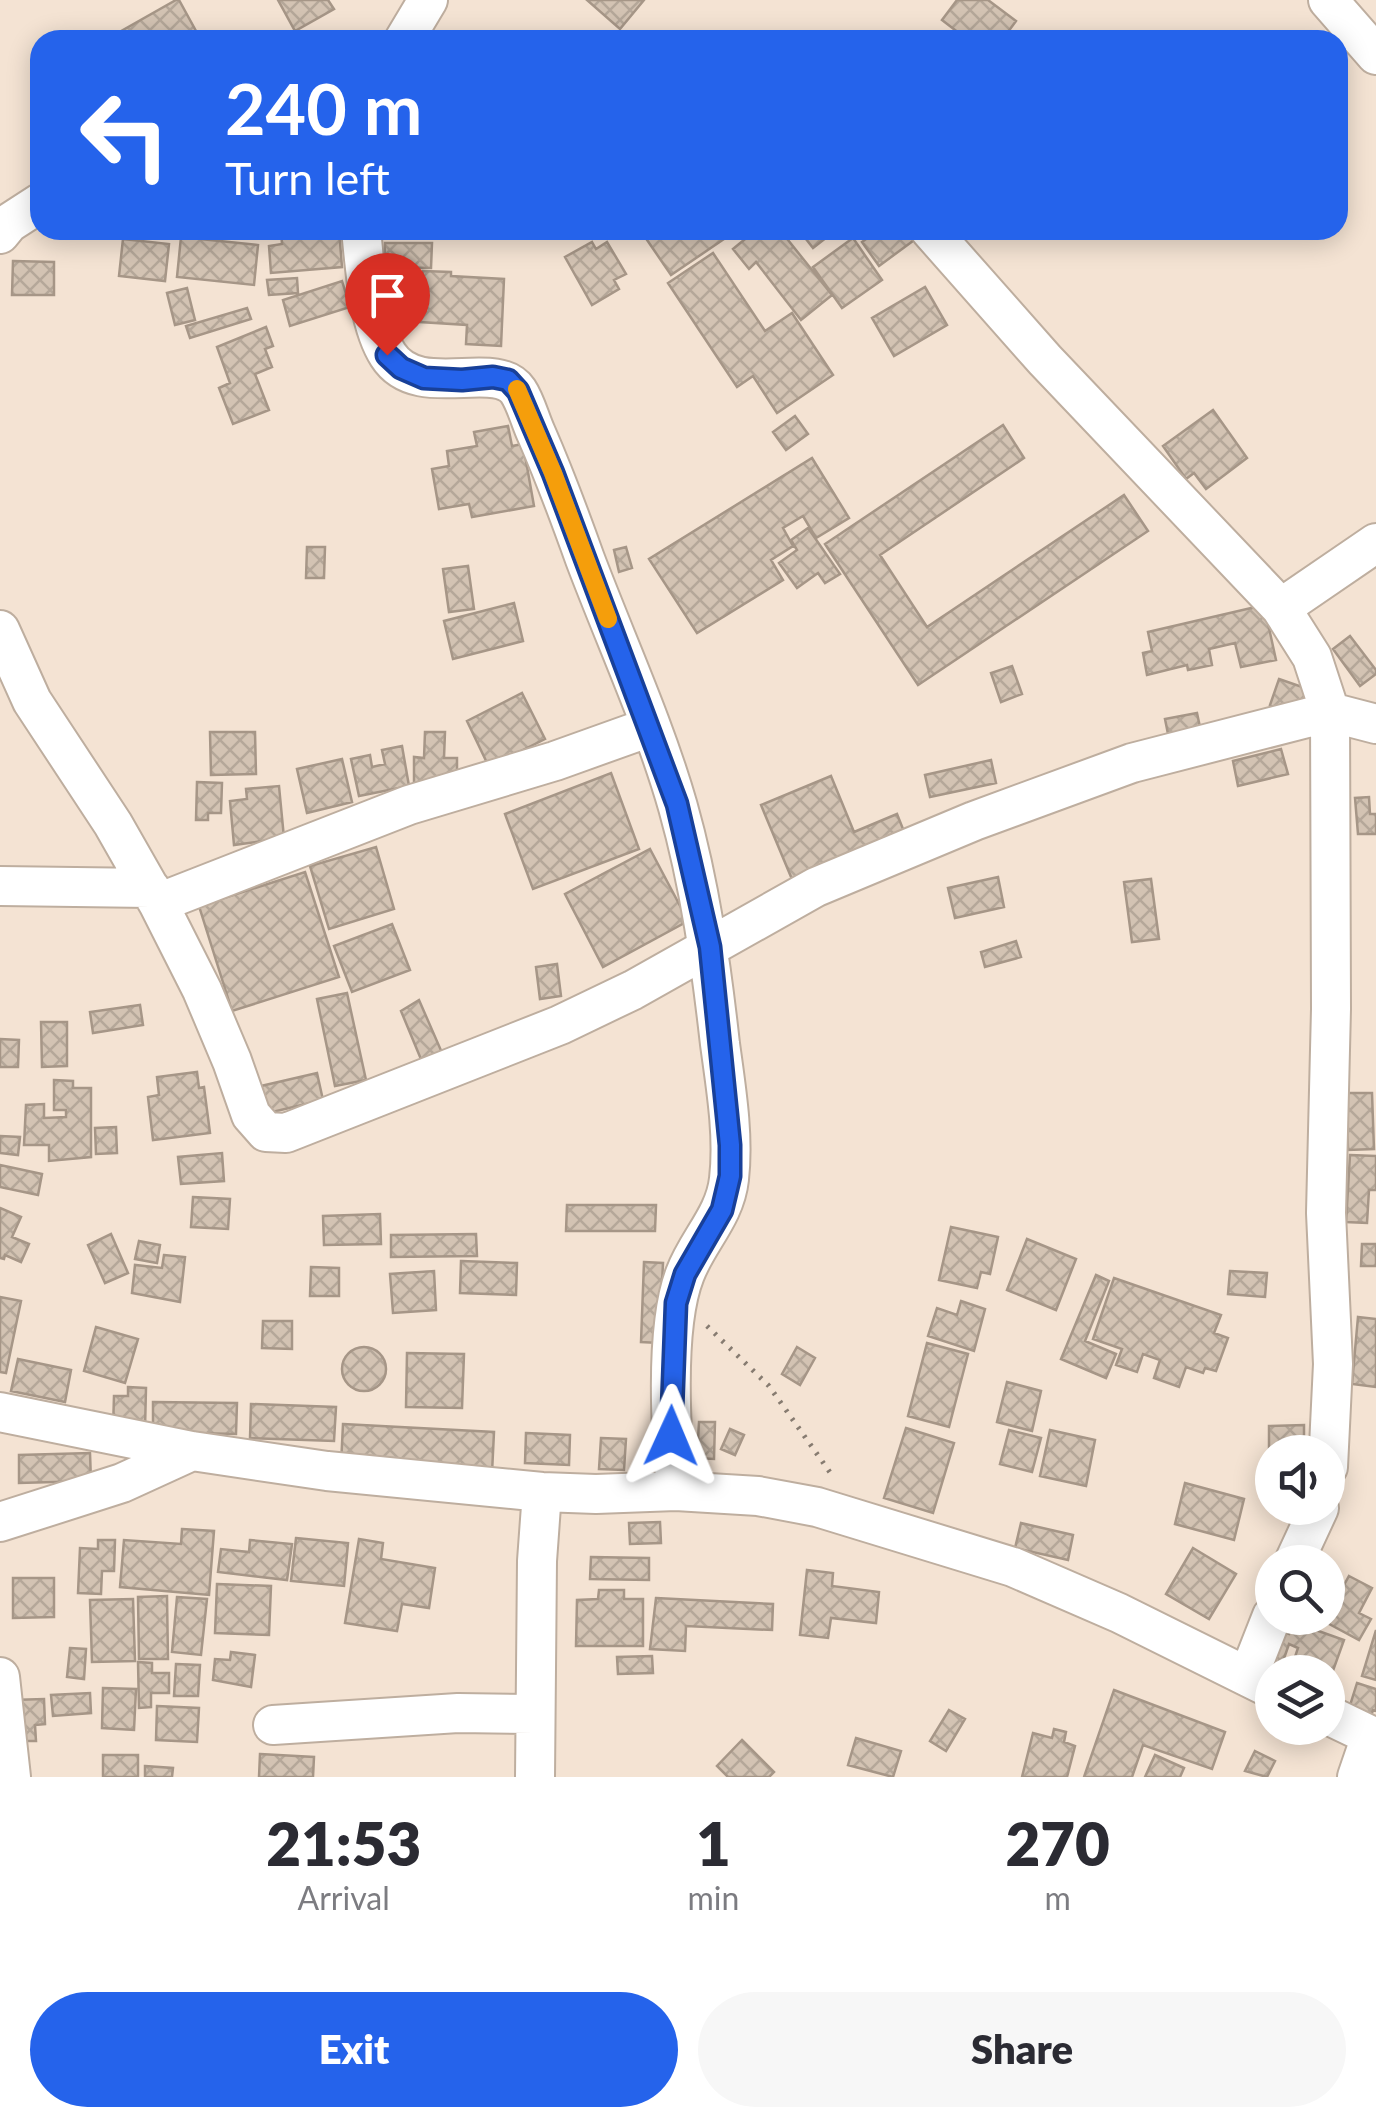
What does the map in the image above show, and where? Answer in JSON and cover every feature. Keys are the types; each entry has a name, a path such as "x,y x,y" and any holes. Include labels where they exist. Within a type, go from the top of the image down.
{"street":[{"path":"410,30 428,0"},
{"path":"1328,0 1376,55"},
{"path":"0,234 30,209"},
{"path":"361,240 367,286 387,355 401,368 424,378 493,377 508,380 518,391 553,473 677,804 710,947 728,1105 730,1176 722,1210 685,1274 676,1303 671,1436 676,1491"},
{"path":"939,240 1045,360 1282,608 1312,657 1330,712 1331,1009 1326,1213 1333,1364 1330,1435"},
{"path":"1282,608 1376,542"},
{"path":"0,630 32,702 113,824 154,896 210,1008 251,1115 266,1132 286,1133 560,1025 634,990 816,887 974,821 1132,763 1330,712 1376,724"},
{"path":"0,886 154,896 409,805 555,761 650,727"},
{"path":"0,1412 192,1451 327,1472 542,1492 676,1491 758,1496 817,1507 1013,1567 1119,1612 1255,1680"},
{"path":"0,1522 122,1483 192,1451"},
{"path":"535,1777 537,1561 542,1492"},
{"path":"0,1677 11,1777"},
{"path":"273,1725 458,1713 534,1714"},
{"path":"1345,1723 1374,1737 1357,1777"}],"path":[{"path":"676,1303 742,1358 768,1386 835,1479"}],"building":[{"path":"179,0 195,30 123,30"},
{"path":"278,0 328,0 334,9 294,30"},
{"path":"587,0 644,0 620,29"},
{"path":"957,0 988,0 1016,21 1009,30 955,30 942,20"},
{"path":"123,240 169,244 165,281 119,276"},
{"path":"181,240 258,245 254,285 177,277"},
{"path":"282,240 340,240 342,267 271,273 269,246 282,244"},
{"path":"647,240 723,240 671,275"},
{"path":"744,240 788,240 832,295 801,320 756,262 749,269 733,249"},
{"path":"807,240 823,240 813,248"},
{"path":"854,240 882,280 842,308 813,267"},
{"path":"865,240 914,240 879,266 862,242"},
{"path":"592,242 596,249 607,242 626,274 614,280 619,289 592,305 565,257"},
{"path":"385,243 432,243 431,268 384,267"},
{"path":"713,253 765,331 792,313 833,375 777,413 753,376 737,387 668,283"},
{"path":"13,261 54,262 54,295 12,295"},
{"path":"423,271 504,279 501,346 466,344 467,325 420,322"},
{"path":"297,278 298,293 269,295 267,280"},
{"path":"342,281 350,307 290,326 283,300"},
{"path":"925,287 947,325 894,356 872,318"},
{"path":"187,288 195,320 175,325 167,293"},
{"path":"247,308 251,319 190,338 186,326"},
{"path":"266,327 273,346 265,349 272,367 255,374 269,410 233,424 219,388 230,383 217,347"},
{"path":"1213,410 1247,458 1206,489 1194,473 1186,479 1163,446"},
{"path":"795,416 808,434 786,450 773,432"},
{"path":"1003,425 1024,458 880,555 927,627 1124,495 1148,531 918,685 825,544"},
{"path":"508,426 512,446 523,444 534,506 472,517 469,504 439,509 432,469 449,466 447,451 477,446 474,432"},
{"path":"812,458 849,518 816,538 803,516 783,528 793,546 771,560 783,580 697,633 649,559"},
{"path":"808,528 840,574 825,583 818,573 797,588 779,563 797,550 791,540"},
{"path":"307,547 325,547 324,578 306,578"},
{"path":"626,547 632,568 619,572 614,550"},
{"path":"468,566 474,609 449,612 443,569"},
{"path":"514,603 523,641 453,659 444,621"},
{"path":"1264,605 1276,660 1241,667 1235,643 1209,649 1212,665 1188,670 1187,665 1147,675 1143,653 1152,651 1148,632"},
{"path":"1350,636 1376,670 1360,686 1333,649"},
{"path":"1012,666 1022,694 1001,702 991,673"},
{"path":"1279,679 1311,690 1303,717 1270,705"},
{"path":"522,693 545,739 489,767 467,721"},
{"path":"1197,713 1200,727 1168,734 1165,719"},
{"path":"210,732 255,732 256,774 211,775"},
{"path":"425,732 445,732 444,758 457,758 457,784 414,785 414,757 424,758"},
{"path":"402,746 409,786 359,796 351,759 370,755 372,767 385,764 382,750"},
{"path":"1281,749 1288,774 1238,786 1233,761"},
{"path":"342,759 352,802 307,813 297,769"},
{"path":"991,760 996,783 930,797 925,775"},
{"path":"611,773 639,849 533,889 505,814"},
{"path":"831,776 854,832 897,814 905,834 794,884 761,805"},
{"path":"197,782 222,783 221,813 208,813 208,820 196,820"},
{"path":"279,786 284,838 234,845 230,801 247,799 246,789"},
{"path":"1369,797 1370,814 1376,814 1376,834 1358,834 1355,798"},
{"path":"376,847 394,909 329,929 310,866"},
{"path":"650,849 688,921 603,967 565,894"},
{"path":"305,872 339,977 232,1011 199,906"},
{"path":"998,877 1004,907 955,918 948,888"},
{"path":"1151,879 1159,939 1132,942 1124,882"},
{"path":"392,924 410,970 352,992 334,946"},
{"path":"1016,941 1021,957 985,967 981,952"},
{"path":"557,964 561,996 540,999 536,967"},
{"path":"347,993 366,1080 335,1086 317,999"},
{"path":"419,1000 443,1055 423,1064 401,1011"},
{"path":"140,1005 143,1025 93,1033 90,1012"},
{"path":"41,1022 67,1022 67,1066 42,1067"},
{"path":"0,1039 19,1040 18,1067 0,1067"},
{"path":"197,1072 199,1088 204,1087 210,1133 153,1140 148,1097 159,1095 157,1077"},
{"path":"317,1073 323,1100 268,1113 261,1086"},
{"path":"54,1080 73,1081 73,1088 91,1088 91,1157 49,1161 49,1145 24,1145 26,1105 44,1104 44,1118 66,1117 66,1110 54,1110"},
{"path":"1346,1093 1372,1093 1374,1149 1348,1150"},
{"path":"116,1127 117,1153 96,1154 95,1128"},
{"path":"0,1136 20,1137 18,1155 0,1153"},
{"path":"222,1153 224,1181 181,1184 178,1157"},
{"path":"1350,1155 1376,1156 1376,1190 1369,1190 1367,1223 1346,1222"},
{"path":"0,1165 42,1174 38,1195 0,1187"},
{"path":"193,1197 230,1199 228,1229 191,1227"},
{"path":"567,1205 656,1205 655,1231 566,1231"},
{"path":"0,1208 21,1217 12,1237 29,1244 21,1262 5,1255 0,1258"},
{"path":"380,1214 381,1244 324,1245 323,1216"},
{"path":"951,1227 998,1237 990,1274 981,1272 977,1288 939,1280"},
{"path":"111,1234 128,1273 105,1283 88,1245"},
{"path":"476,1234 477,1256 391,1257 391,1235"},
{"path":"1027,1239 1076,1259 1056,1310 1007,1290"},
{"path":"139,1241 160,1245 157,1263 135,1259"},
{"path":"1362,1244 1376,1244 1376,1266 1361,1266"},
{"path":"164,1255 185,1257 180,1302 132,1293 135,1265 162,1268"},
{"path":"461,1261 517,1263 516,1295 460,1293"},
{"path":"644,1262 663,1263 659,1343 641,1342"},
{"path":"311,1267 339,1268 339,1296 310,1296"},
{"path":"434,1271 436,1310 393,1313 390,1274"},
{"path":"1230,1271 1267,1273 1265,1297 1228,1294"},
{"path":"1096,1275 1109,1281 1085,1341 1116,1354 1106,1378 1061,1359"},
{"path":"1114,1278 1221,1315 1214,1333 1228,1338 1216,1371 1205,1368 1203,1373 1186,1367 1179,1387 1154,1378 1160,1360 1143,1354 1137,1372 1116,1365 1122,1349 1093,1339"},
{"path":"0,1297 21,1301 6,1373 0,1372"},
{"path":"961,1301 985,1309 974,1351 928,1336 937,1308 957,1315"},
{"path":"1358,1317 1376,1319 1376,1387 1352,1384"},
{"path":"263,1321 292,1321 292,1349 262,1348"},
{"path":"96,1327 138,1339 125,1383 84,1371"},
{"path":"927,1343 968,1354 949,1427 908,1416"},
{"path":"364,1347 380,1353 386,1369 380,1385 364,1391 348,1385 342,1369 348,1353"},
{"path":"797,1347 815,1358 800,1385 782,1374"},
{"path":"407,1353 464,1354 462,1408 406,1407"},
{"path":"18,1359 71,1370 65,1402 11,1391"},
{"path":"1007,1382 1041,1391 1032,1431 997,1422"},
{"path":"128,1387 146,1388 145,1429 113,1429 114,1396 128,1396"},
{"path":"153,1402 237,1403 236,1434 153,1432"},
{"path":"251,1404 336,1407 334,1441 250,1438"},
{"path":"699,1422 715,1422 714,1459 697,1458"},
{"path":"343,1424 494,1432 492,1473 341,1465"},
{"path":"1304,1425 1304,1435 1269,1435 1269,1426"},
{"path":"906,1428 954,1443 933,1513 884,1498"},
{"path":"730,1429 744,1435 735,1455 721,1449"},
{"path":"1009,1430 1041,1438 1032,1472 1000,1464"},
{"path":"1050,1430 1095,1440 1086,1486 1040,1476"},
{"path":"526,1433 570,1435 569,1465 525,1463"},
{"path":"601,1438 626,1439 624,1470 599,1469"},
{"path":"90,1453 91,1481 19,1483 19,1455"},
{"path":"1185,1483 1244,1499 1234,1540 1175,1524"},
{"path":"660,1522 661,1543 630,1544 629,1523"},
{"path":"1021,1523 1073,1535 1068,1560 1015,1548"},
{"path":"182,1529 214,1531 209,1595 120,1587 124,1540 181,1544"},
{"path":"296,1538 348,1543 344,1586 291,1581"},
{"path":"359,1539 383,1543 381,1559 435,1568 429,1608 402,1604 397,1631 345,1623"},
{"path":"98,1540 115,1540 114,1571 102,1571 101,1594 78,1593 80,1548 98,1549"},
{"path":"250,1540 292,1544 287,1580 218,1572 221,1549 249,1552"},
{"path":"1193,1548 1236,1574 1209,1619 1166,1594"},
{"path":"591,1557 649,1558 649,1580 590,1579"},
{"path":"807,1570 833,1573 832,1586 879,1592 876,1623 831,1618 828,1638 800,1635"},
{"path":"1349,1576 1372,1588 1359,1613 1371,1619 1359,1640 1345,1632 1345,1583"},
{"path":"13,1578 54,1578 54,1617 13,1618"},
{"path":"217,1584 271,1586 269,1635 215,1633"},
{"path":"599,1590 624,1590 624,1599 643,1599 643,1646 576,1646 577,1600 598,1599"},
{"path":"167,1596 168,1659 139,1659 138,1597"},
{"path":"177,1597 207,1599 201,1655 172,1652"},
{"path":"656,1598 773,1604 772,1630 686,1626 685,1651 650,1649"},
{"path":"133,1599 135,1661 92,1662 90,1600"},
{"path":"1376,1630 1376,1680 1362,1676"},
{"path":"1272,1635 1330,1635 1344,1640 1339,1655 1296,1655 1298,1648 1289,1644 1285,1655 1265,1655"},
{"path":"70,1648 86,1649 84,1679 67,1677"},
{"path":"231,1652 255,1655 251,1687 213,1680 215,1659 230,1660"},
{"path":"652,1656 653,1673 618,1674 617,1657"},
{"path":"138,1662 152,1663 152,1673 169,1673 169,1693 151,1693 151,1707 139,1708"},
{"path":"176,1664 200,1665 198,1696 174,1696"},
{"path":"1357,1683 1376,1689 1376,1711 1370,1719 1348,1712"},
{"path":"103,1688 136,1689 134,1730 102,1728"},
{"path":"1114,1690 1225,1732 1212,1769 1143,1745 1132,1777 1084,1777"},
{"path":"90,1693 91,1713 53,1716 51,1695"},
{"path":"44,1699 45,1724 35,1725 36,1741 14,1741 12,1700"},
{"path":"157,1706 199,1708 197,1742 156,1740"},
{"path":"949,1710 965,1719 946,1751 930,1741"},
{"path":"1054,1729 1066,1732 1064,1742 1075,1746 1067,1777 1022,1777 1033,1733 1052,1738"},
{"path":"856,1738 901,1751 893,1777 848,1765"},
{"path":"742,1740 774,1772 769,1777 728,1777 717,1766"},
{"path":"1255,1751 1275,1761 1267,1777 1245,1771"},
{"path":"260,1754 314,1757 313,1777 259,1777"},
{"path":"103,1755 138,1755 138,1777 103,1777"},
{"path":"1155,1755 1184,1768 1180,1777 1145,1777"},
{"path":"145,1766 173,1768 172,1777 145,1777"}],"slow traffic":[{"path":"517,389 608,619"}],"route":[{"path":"387,355 401,368 424,378 493,377 508,380 518,391 650,727 692,860 710,947 728,1105 730,1176 722,1210 698,1247 676,1303 671,1436"}]}
